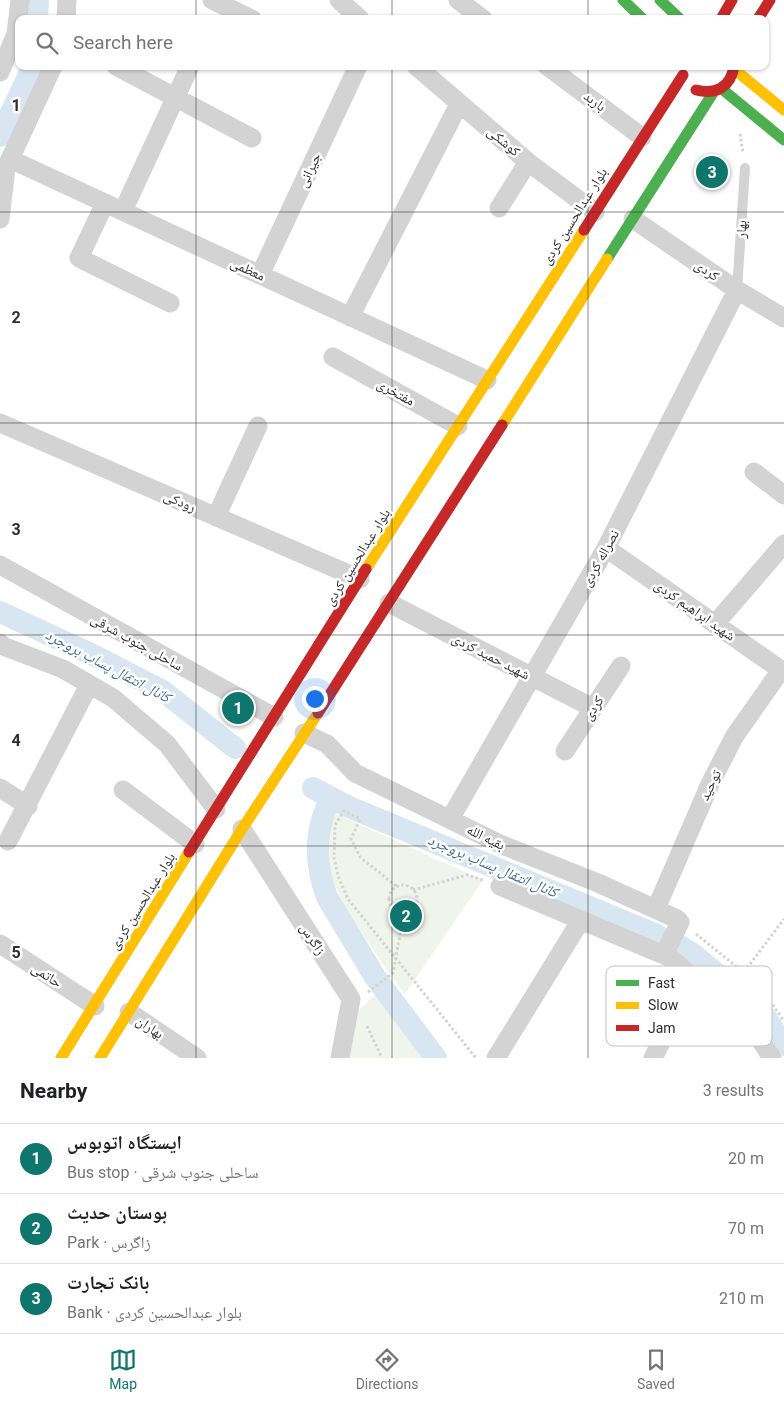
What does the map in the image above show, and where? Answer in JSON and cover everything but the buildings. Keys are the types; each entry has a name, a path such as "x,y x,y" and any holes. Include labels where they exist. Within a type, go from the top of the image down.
{"main road":[{"path":"623,0 639,15"},
{"path":"660,0 676,15"},
{"path":"723,15 732,0"},
{"path":"761,15 770,0"},
{"path":"100,1058 239,827 300,731 389,603 672,156 717,91 732,77 734,70"},
{"path":"736,70 784,110"},
{"path":"682,71 687,84 694,90 703,93 717,91 784,140"},
{"name":"بلوار عبدالحسین کردی","path":"61,1058 195,844 220,812 278,719 360,579 595,212 655,137 682,71"},
{"path":"655,137 670,147 672,156"}],"street":[{"path":"18,15 20,0"},
{"path":"66,15 67,0"},
{"path":"339,0 356,15"},
{"path":"465,2 479,15"},
{"path":"214,7 239,15"},
{"path":"0,72 15,36"},
{"path":"0,219 6,168 51,70"},
{"path":"123,70 252,138"},
{"path":"123,211 188,70"},
{"name":"جیرانی","path":"260,275 356,70"},
{"name":"کوشکی","path":"421,70 528,162 595,212"},
{"name":"باربد","path":"553,70 655,137"},
{"path":"350,317 460,104"},
{"name":"معظمی","path":"10,159 487,380"},
{"path":"499,208 528,162"},
{"path":"105,203 79,258 170,304"},
{"name":"کردی","path":"633,219 737,290 784,318"},
{"name":"نصراله کردی","path":"450,819 606,548 737,290"},
{"name":"مفتخری","path":"333,357 458,426"},
{"name":"رودکی","path":"0,423 360,579"},
{"path":"216,517 258,426"},
{"path":"754,472 784,495"},
{"path":"716,624 784,544"},
{"name":"شهید ابراهیم کردی","path":"606,548 783,671"},
{"name":"ساحلی جنوب شرقی","path":"0,565 278,719"},
{"name":"شهید حمید کردی","path":"389,603 593,708"},
{"path":"0,643 3,646 63,669 113,698 167,744 220,812"},
{"name":"کردی","path":"565,751 621,666"},
{"name":"توحید","path":"656,909 710,784 734,737 783,671"},
{"path":"8,841 28,806 89,685"},
{"name":"بقیه الله","path":"300,731 327,744 356,773 500,844 598,883 680,922"},
{"path":"0,788 28,806"},
{"path":"123,790 195,844"},
{"name":"زاگرس","path":"239,827 351,999 340,1058"},
{"path":"500,886 671,958 679,966"},
{"path":"496,1058 581,920"},
{"path":"664,955 680,922"},
{"name":"حاتمی","path":"0,944 95,1006"},
{"name":"بهاران","path":"129,1012 197,1058"},
{"path":"653,1058 659,1046"},
{"path":"765,1046 772,1058"}],"lane":[{"name":"بهار","path":"737,290 745,168"}],"path":[{"path":"396,886 360,858 351,839 360,819 344,811 335,825 334,858 338,876 348,899 476,1058"},
{"path":"413,890 467,875 500,886"},
{"path":"405,885 416,894 417,903 412,911 404,914 398,913 388,903 389,894 396,886 405,885"},
{"path":"365,997 367,992 393,973 404,914"},
{"path":"749,966 784,919"},
{"path":"680,922 736,966"},
{"path":"772,1004 784,1021"},
{"path":"366,1022 382,1058"}],"shaded area":[{"path":"332,812 483,880 405,994 356,924 334,883 324,850"},
{"path":"376,994 424,1058 346,1058 355,1013"}],"waterway":[{"name":"کانال انتقال پساب بروجرد","path":"37,15 38,0"},
{"name":"کانال انتقال پساب بروجرد","path":"0,136 31,70"},
{"name":"کانال انتقال پساب بروجرد","path":"0,612 93,655 163,691 235,748"},
{"name":"کانال انتقال پساب بروجرد","path":"313,788 349,807 657,935"},
{"name":"کانال انتقال پساب بروجرد","path":"330,797 323,816 318,843 319,866 327,897 375,977 436,1058"},
{"name":"کانال انتقال پساب بروجرد","path":"680,946 707,966"},
{"name":"کانال انتقال پساب بروجرد","path":"772,1027 784,1045"}],"traffic: fast":[{"path":"623,0 639,15"},
{"path":"660,0 676,15"},
{"path":"722,89 784,140"},
{"path":"607,259 713,93"}],"traffic: slow":[{"path":"735,70 784,110"},
{"path":"366,569 584,230"},
{"path":"502,425 607,259"},
{"path":"100,1058 242,829 318,713"},
{"path":"61,1058 189,852"}],"traffic: jam":[{"path":"723,15 732,0"},
{"path":"761,15 770,0"},
{"path":"696,90 710,91 721,88 730,79 733,70"},
{"path":"584,230 683,75"},
{"path":"318,713 502,425"},
{"path":"189,852 366,569"}],"place":[{"name":"بانک تجارت","path":"712,172"},
{"name":"ایستگاه اتوبوس","path":"238,708"},
{"name":"بوستان حدیث","path":"406,916"}]}
